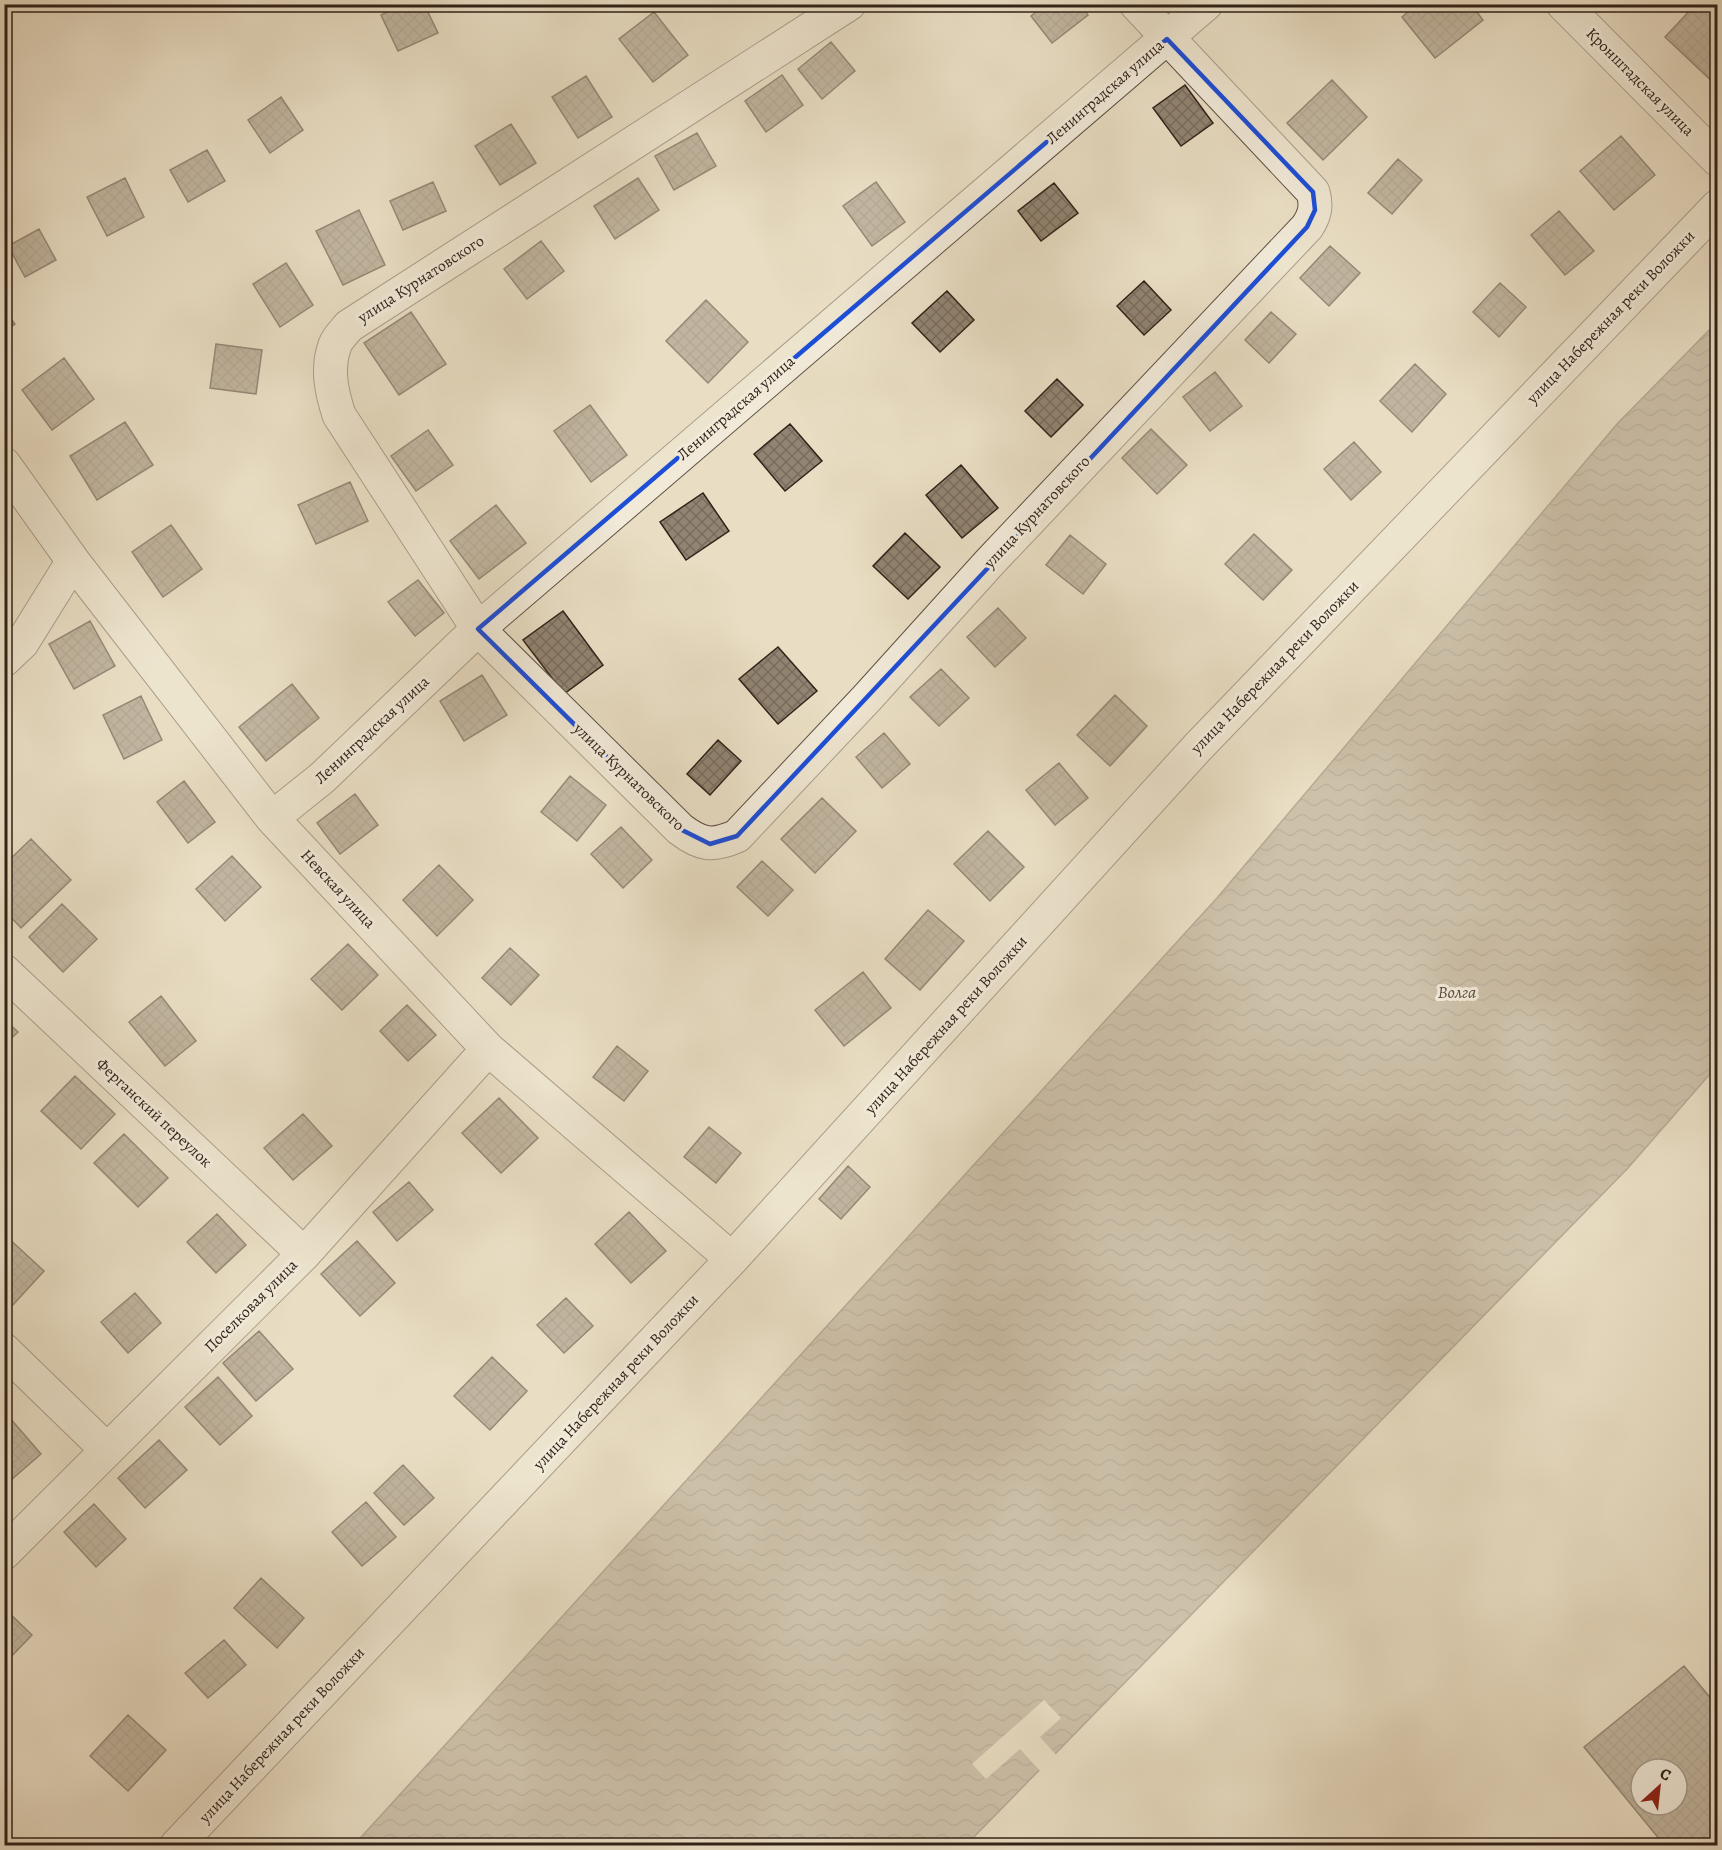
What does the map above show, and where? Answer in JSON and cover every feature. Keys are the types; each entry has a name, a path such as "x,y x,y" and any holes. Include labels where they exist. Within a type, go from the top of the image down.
{"street":[{"name":"улица Курнатовского","path":"849,4 349,326 335,345 330,372 332,392 339,415 478,629 680,829 694,839 710,844 737,836 867,698 988,563 1307,227 1312,219 1315,210 1312,192 1136,4"},
{"name":"Ленинградская улица","path":"272,818 322,778 478,629 1206,4"},
{"name":"Кронштадская улица","path":"1563,4 1718,160"},
{"name":"улица Набережная реки Воложки","path":"176,1845 732,1259 1197,748 1718,206"},
{"name":"Невская улица","path":"4,464 73,561 272,818 488,1049 732,1259"},
{"path":"4,660 22,643 73,561"},
{"name":"Ферганский переулок","path":"4,972 304,1254"},
{"name":"Поселковая улица","path":"4,1553 304,1254 488,1049"},
{"path":"4,1350 107,1450"}],"highlighted area":[{"path":"1167,39 1313,192 1315,210 1307,227 737,836 710,844 680,829 478,629"}],"water":[{"name":"Волга","path":"1717,322 1717,1066 1628,1168 966,1845 353,1846 1217,898 1617,424"}],"pier":[{"path":"1044,1700 1061,1718 1040,1737 1058,1757 1042,1773 1020,1749 986,1779 972,1764"}],"building":[{"path":"403,4 424,4 438,33 398,51 381,15"},
{"path":"1045,4 1080,4 1088,15 1052,43 1031,16"},
{"path":"1417,4 1471,4 1483,20 1435,58 1402,17"},
{"path":"1696,4 1718,4 1718,87 1665,37"},
{"path":"654,12 688,55 653,82 619,39"},
{"path":"831,42 855,71 822,99 798,69"},
{"path":"782,75 803,105 766,132 745,101"},
{"path":"586,76 612,117 578,138 552,97"},
{"path":"1332,80 1367,117 1323,160 1287,123"},
{"path":"1185,85 1213,123 1181,146 1153,108"},
{"path":"281,97 303,130 270,153 248,120"},
{"path":"511,124 536,163 500,185 475,146"},
{"path":"697,133 716,166 674,190 655,156"},
{"path":"1621,136 1655,175 1614,210 1580,171"},
{"path":"207,150 225,181 188,202 170,170"},
{"path":"1398,159 1422,180 1392,214 1368,193"},
{"path":"125,178 144,217 107,236 87,197"},
{"path":"638,178 659,210 615,239 594,206"},
{"path":"433,182 446,211 403,230 390,201"},
{"path":"876,182 905,222 872,246 843,206"},
{"path":"1054,183 1078,213 1041,241 1018,211"},
{"path":"359,210 385,265 343,285 316,231"},
{"path":"1559,211 1594,251 1565,275 1531,235"},
{"path":"39,229 56,260 25,277 8,246"},
{"path":"541,241 564,271 527,299 504,269"},
{"path":"1330,246 1360,273 1329,306 1300,278"},
{"path":"286,263 313,305 280,327 253,284"},
{"path":"1144,281 1171,310 1144,335 1117,306"},
{"path":"1500,283 1526,307 1499,337 1473,312"},
{"path":"947,291 974,320 940,352 912,323"},
{"path":"706,300 748,342 708,383 666,341"},
{"path":"4,309 15,324 4,332"},
{"path":"411,312 446,364 399,395 364,343"},
{"path":"1271,312 1296,334 1269,363 1245,340"},
{"path":"216,344 262,350 256,394 210,388"},
{"path":"64,358 94,399 52,430 22,390"},
{"path":"1415,364 1446,394 1412,432 1380,401"},
{"path":"1215,372 1242,406 1210,431 1183,397"},
{"path":"1057,379 1083,405 1051,437 1025,411"},
{"path":"590,405 627,455 591,482 554,431"},
{"path":"125,422 153,465 97,500 70,456"},
{"path":"790,424 822,461 785,491 754,454"},
{"path":"1151,429 1187,465 1157,494 1122,458"},
{"path":"428,430 453,465 416,491 391,456"},
{"path":"1354,442 1381,472 1351,500 1324,469"},
{"path":"961,465 998,508 962,538 926,495"},
{"path":"350,482 368,521 316,544 298,505"},
{"path":"703,493 729,531 686,560 660,522"},
{"path":"496,505 526,543 479,579 450,541"},
{"path":"171,525 202,569 163,597 132,552"},
{"path":"905,533 940,567 908,599 873,566"},
{"path":"1254,534 1292,570 1263,600 1225,564"},
{"path":"1070,535 1106,564 1083,594 1046,565"},
{"path":"418,580 444,613 415,636 388,602"},
{"path":"998,608 1026,638 995,667 967,637"},
{"path":"563,611 603,665 564,694 523,640"},
{"path":"90,621 115,666 74,689 49,644"},
{"path":"778,647 817,691 778,724 739,679"},
{"path":"941,669 969,698 939,726 910,697"},
{"path":"482,675 507,715 464,741 440,701"},
{"path":"292,684 319,718 266,761 239,727"},
{"path":"1115,695 1147,726 1110,766 1077,735"},
{"path":"141,696 162,740 124,759 103,715"},
{"path":"884,733 910,764 882,788 856,757"},
{"path":"718,740 741,761 710,795 687,774"},
{"path":"1059,763 1088,798 1055,825 1026,790"},
{"path":"570,776 606,805 577,841 541,812"},
{"path":"184,781 215,822 188,843 157,802"},
{"path":"355,794 378,825 340,854 317,823"},
{"path":"822,798 856,831 815,873 781,839"},
{"path":"621,827 652,860 623,888 591,854"},
{"path":"988,831 1024,867 990,901 954,864"},
{"path":"31,839 71,880 21,928 4,910 4,865"},
{"path":"232,856 261,887 225,921 196,889"},
{"path":"762,861 793,890 768,916 737,887"},
{"path":"439,865 473,900 437,936 403,900"},
{"path":"62,904 97,939 63,972 29,937"},
{"path":"928,910 964,941 920,990 885,959"},
{"path":"348,944 378,975 342,1010 311,979"},
{"path":"510,948 539,975 511,1005 482,978"},
{"path":"863,972 891,1008 844,1046 815,1010"},
{"path":"161,996 196,1041 165,1066 129,1022"},
{"path":"407,1005 436,1035 408,1061 380,1031"},
{"path":"4,1019 18,1032 4,1045"},
{"path":"617,1046 648,1071 624,1101 593,1077"},
{"path":"75,1076 115,1114 81,1149 41,1111"},
{"path":"499,1098 538,1138 501,1173 462,1133"},
{"path":"303,1114 332,1146 293,1180 264,1148"},
{"path":"709,1127 741,1153 716,1183 684,1157"},
{"path":"124,1134 168,1178 138,1207 94,1163"},
{"path":"848,1166 870,1187 841,1219 819,1199"},
{"path":"409,1182 433,1210 397,1241 373,1212"},
{"path":"629,1212 666,1251 631,1283 595,1244"},
{"path":"217,1214 246,1245 216,1273 187,1242"},
{"path":"6,1236 44,1271 11,1307 4,1301"},
{"path":"357,1241 395,1283 360,1316 321,1274"},
{"path":"135,1293 161,1323 128,1353 101,1322"},
{"path":"566,1298 593,1326 564,1353 537,1325"},
{"path":"259,1331 293,1369 256,1401 223,1363"},
{"path":"492,1357 527,1391 490,1430 454,1396"},
{"path":"218,1377 252,1416 220,1445 185,1407"},
{"path":"9,1417 41,1454 4,1486 4,1421"},
{"path":"159,1440 187,1470 145,1508 118,1478"},
{"path":"403,1465 434,1498 404,1525 374,1493"},
{"path":"366,1502 396,1537 362,1566 332,1532"},
{"path":"94,1504 126,1539 96,1567 64,1532"},
{"path":"261,1578 304,1618 277,1648 234,1608"},
{"path":"4,1608 32,1635 4,1664"},
{"path":"224,1640 246,1665 208,1698 185,1673"},
{"path":"1684,1666 1718,1707 1718,1846 1665,1846 1641,1817 1689,1817 1689,1757 1629,1757 1629,1802 1584,1747"},
{"path":"128,1715 166,1750 128,1791 90,1756"}]}
